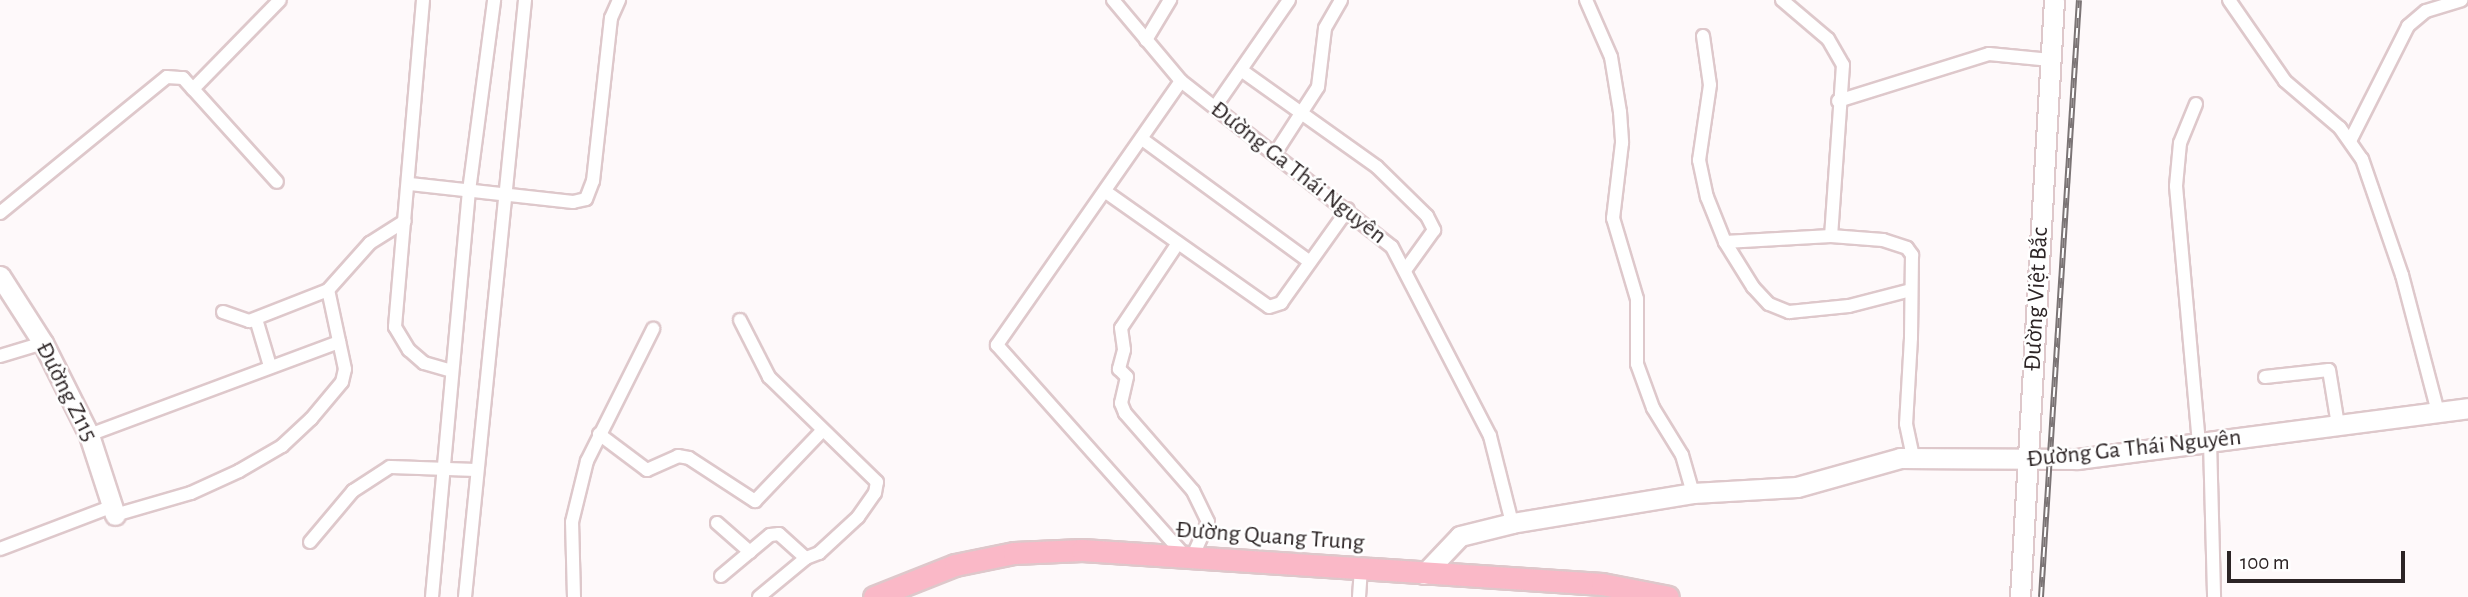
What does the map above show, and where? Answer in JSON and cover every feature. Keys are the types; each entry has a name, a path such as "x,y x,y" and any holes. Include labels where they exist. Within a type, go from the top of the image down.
{"main road":[{"name":"Đường Quang Trung","path":"874,597 956,565 1014,553 1082,550 1602,584 1668,597"}],"street":[{"path":"193,89 280,0"},
{"path":"423,0 410,184 395,327 409,350 425,363 453,371"},
{"path":"432,597 469,191 494,0"},
{"path":"465,597 503,194 525,0"},
{"path":"410,184 573,202 588,195 611,19 619,0"},
{"name":"Đường Ga Thái Nguyên","path":"1113,0 1181,81 1276,152 1392,247 1406,269 1449,364 1495,449 1512,523"},
{"path":"1146,40 1170,0"},
{"path":"1215,107 1289,0"},
{"path":"1276,152 1318,87 1328,18 1341,0"},
{"path":"1586,0 1611,57 1620,112 1622,143 1613,218 1637,299 1637,364 1653,408 1682,455 1693,493"},
{"path":"1782,0 1835,47 1843,65 1838,101 1831,236"},
{"name":"Đường Việt Bắc","path":"2020,597 2054,0"},
{"path":"2229,0 2285,81 2350,141 2374,186 2438,412"},
{"path":"2350,141 2409,26 2426,11 2461,0"},
{"path":"1703,36 1710,85 1699,160 1707,197 1725,242 1753,287 1780,310 1849,306 1912,290"},
{"path":"1838,101 1989,54 2051,60"},
{"path":"1241,71 1377,167 1434,226 1406,269"},
{"path":"0,213 167,77 183,78 277,183"},
{"path":"1178,243 1121,328 1124,350 1119,369 1127,377 1121,403 1125,413 1192,491 1208,522 1189,557 997,345 1181,81"},
{"path":"2196,104 2180,143 2176,186 2205,442 2214,597"},
{"path":"1142,139 1310,262"},
{"path":"1106,192 1269,307 1280,303 1348,209"},
{"path":"223,312 238,320 256,319 328,290 370,243 405,221"},
{"path":"1725,242 1831,236 1902,243 1912,255 1906,404 1913,457"},
{"name":"Đường Z115","path":"0,276 43,343 89,435 114,511"},
{"path":"0,549 114,511 191,493 282,446 342,382 345,369 328,290"},
{"path":"256,319 270,366"},
{"path":"740,320 769,377 821,432 877,482 875,493 858,517 833,542 806,558 759,597"},
{"path":"574,597 572,522 599,434 653,329"},
{"path":"89,435 339,342"},
{"path":"0,356 43,343"},
{"path":"2265,377 2329,370 2338,425"},
{"name":"Đường Ga Thái Nguyên","path":"1424,574 1460,536 1512,523 1693,493 1797,487 1913,457 2028,461 2205,442 2468,408"},
{"path":"599,434 647,470 678,456 689,458 755,501 821,432"},
{"path":"310,542 371,476 390,467 477,470"},
{"path":"718,523 750,552"},
{"path":"721,576 770,535 779,534 806,558"},
{"path":"1359,597 1361,570"}],"railway":[{"path":"2041,597 2079,0"}]}
